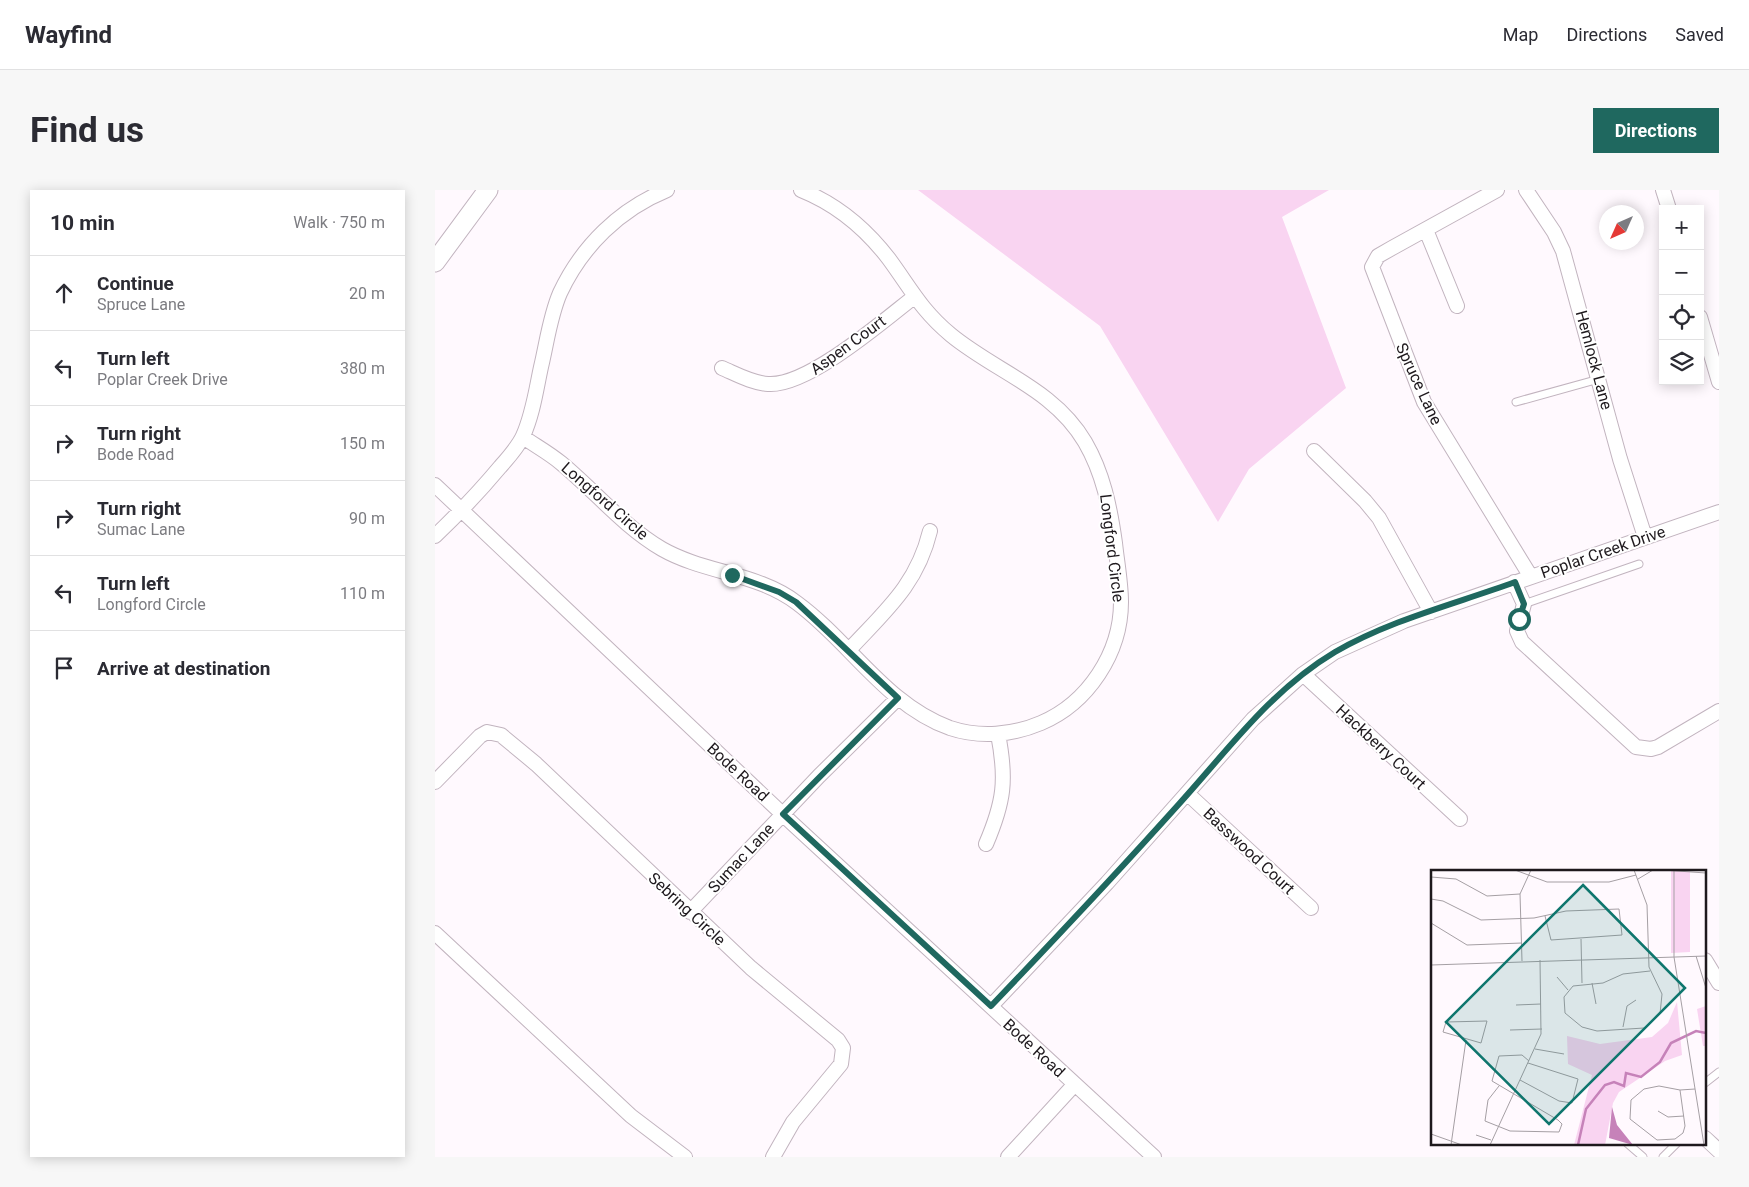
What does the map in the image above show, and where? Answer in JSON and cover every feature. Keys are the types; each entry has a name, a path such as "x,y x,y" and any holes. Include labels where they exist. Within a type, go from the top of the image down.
{"street":[{"path":"435,262 488,190"},
{"path":"435,536 461,510 523,437 536,394 553,313 560,293 572,271 601,233 619,217 635,205 667,190"},
{"name":"Longford Circle","path":"523,437 558,460 614,514 664,550 779,592 796,602 898,698 929,718 951,728 998,734 1031,727 1051,718 1090,686 1109,657 1117,632 1121,603 1107,494 1085,443 1073,424 1036,390 953,337 930,316 914,298 888,257 862,229 838,209 801,190"},
{"name":"Spruce Lane","path":"1497,190 1378,256 1372,267 1373,274 1423,402 1531,577"},
{"name":"Hemlock Lane","path":"1526,190 1554,232 1563,251 1620,459 1645,537"},
{"path":"1663,190 1668,205"},
{"path":"1426,230 1457,306"},
{"name":"Aspen Court","path":"721,368 751,380 768,384 783,384 797,379 827,362 914,298"},
{"path":"1704,331 1719,382"},
{"path":"1314,451 1365,501 1379,518 1431,612"},
{"name":"Bode Road","path":"435,485 783,814 991,1006 1073,1085 1153,1157"},
{"name":"Poplar Creek Drive","path":"991,1006 1188,794 1253,719 1303,674 1335,652 1363,638 1431,612 1719,512"},
{"path":"849,650 907,587 924,557 930,531"},
{"path":"1515,582 1524,604 1517,632 1522,642 1636,748 1651,749 1669,742 1719,711"},
{"name":"Hackberry Court","path":"1303,674 1460,819"},
{"name":"Sumac Lane","path":"690,912 783,814 898,698"},
{"name":"Sebring Circle","path":"435,782 480,736 487,732 501,735 536,764 751,968 838,1040 843,1048 841,1064 793,1122 773,1157"},
{"path":"986,844 998,815 1003,792 1002,754 998,734"},
{"name":"Basswood Court","path":"1188,794 1311,908"},
{"path":"435,933 631,1116 685,1157"},
{"path":"1707,963 1718,979"},
{"path":"1008,1157 1073,1085"},
{"path":"1707,1140 1719,1151"}],"lane":[{"path":"1516,402 1599,379"},
{"path":"1524,604 1639,564"},
{"path":"1707,1081 1719,1072"},
{"path":"1628,1144 1643,1157"},
{"path":"1663,1157 1676,1144"}],"shaded area":[{"path":"918,190 1329,190 1282,217 1346,388 1249,469 1218,522 1100,326"}],"route":[{"path":"732,575 765,586 796,602 898,698 783,814 991,1006 1107,884 1253,719 1303,674 1335,652 1363,638 1404,621 1515,582 1524,604 1519,619"}]}
